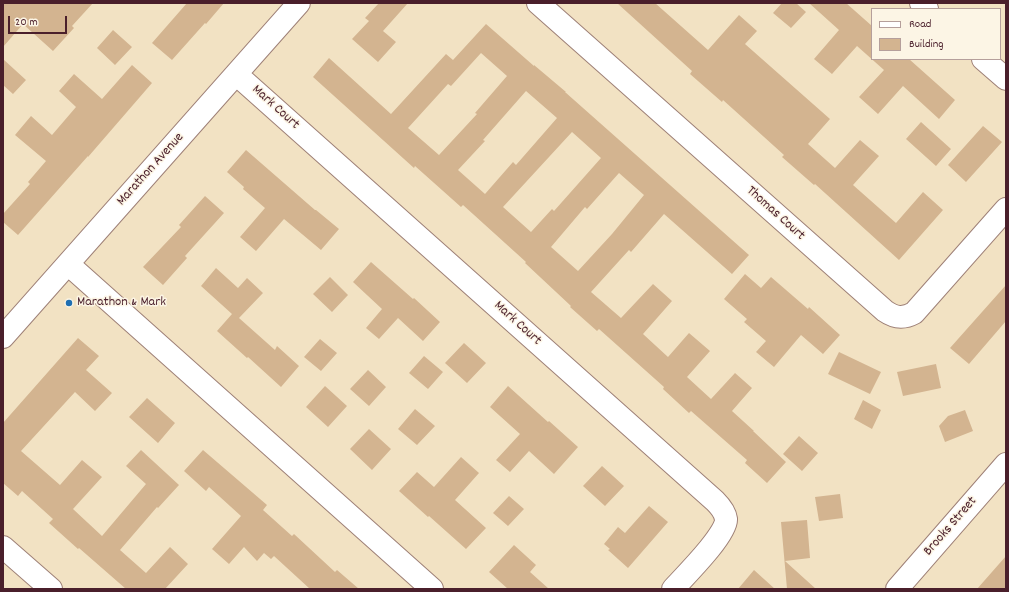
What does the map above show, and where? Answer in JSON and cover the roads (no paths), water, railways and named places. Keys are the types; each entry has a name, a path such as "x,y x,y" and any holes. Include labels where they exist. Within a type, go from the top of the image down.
{"street":[{"name":"Marathon Avenue","path":"3,337 299,3"},
{"name":"Thomas Court","path":"538,3 878,306 892,316 906,317 914,313 1006,209"},
{"path":"984,60 1006,79"},
{"name":"Mark Court","path":"236,74 715,501 723,510 727,521 723,530 716,541 673,589"},
{"path":"68,264 432,589"},
{"name":"Brooks Street","path":"897,589 1006,464"},
{"path":"3,547 51,589"}],"place":[{"name":"Marathon & Mark","path":"69,303"}]}
